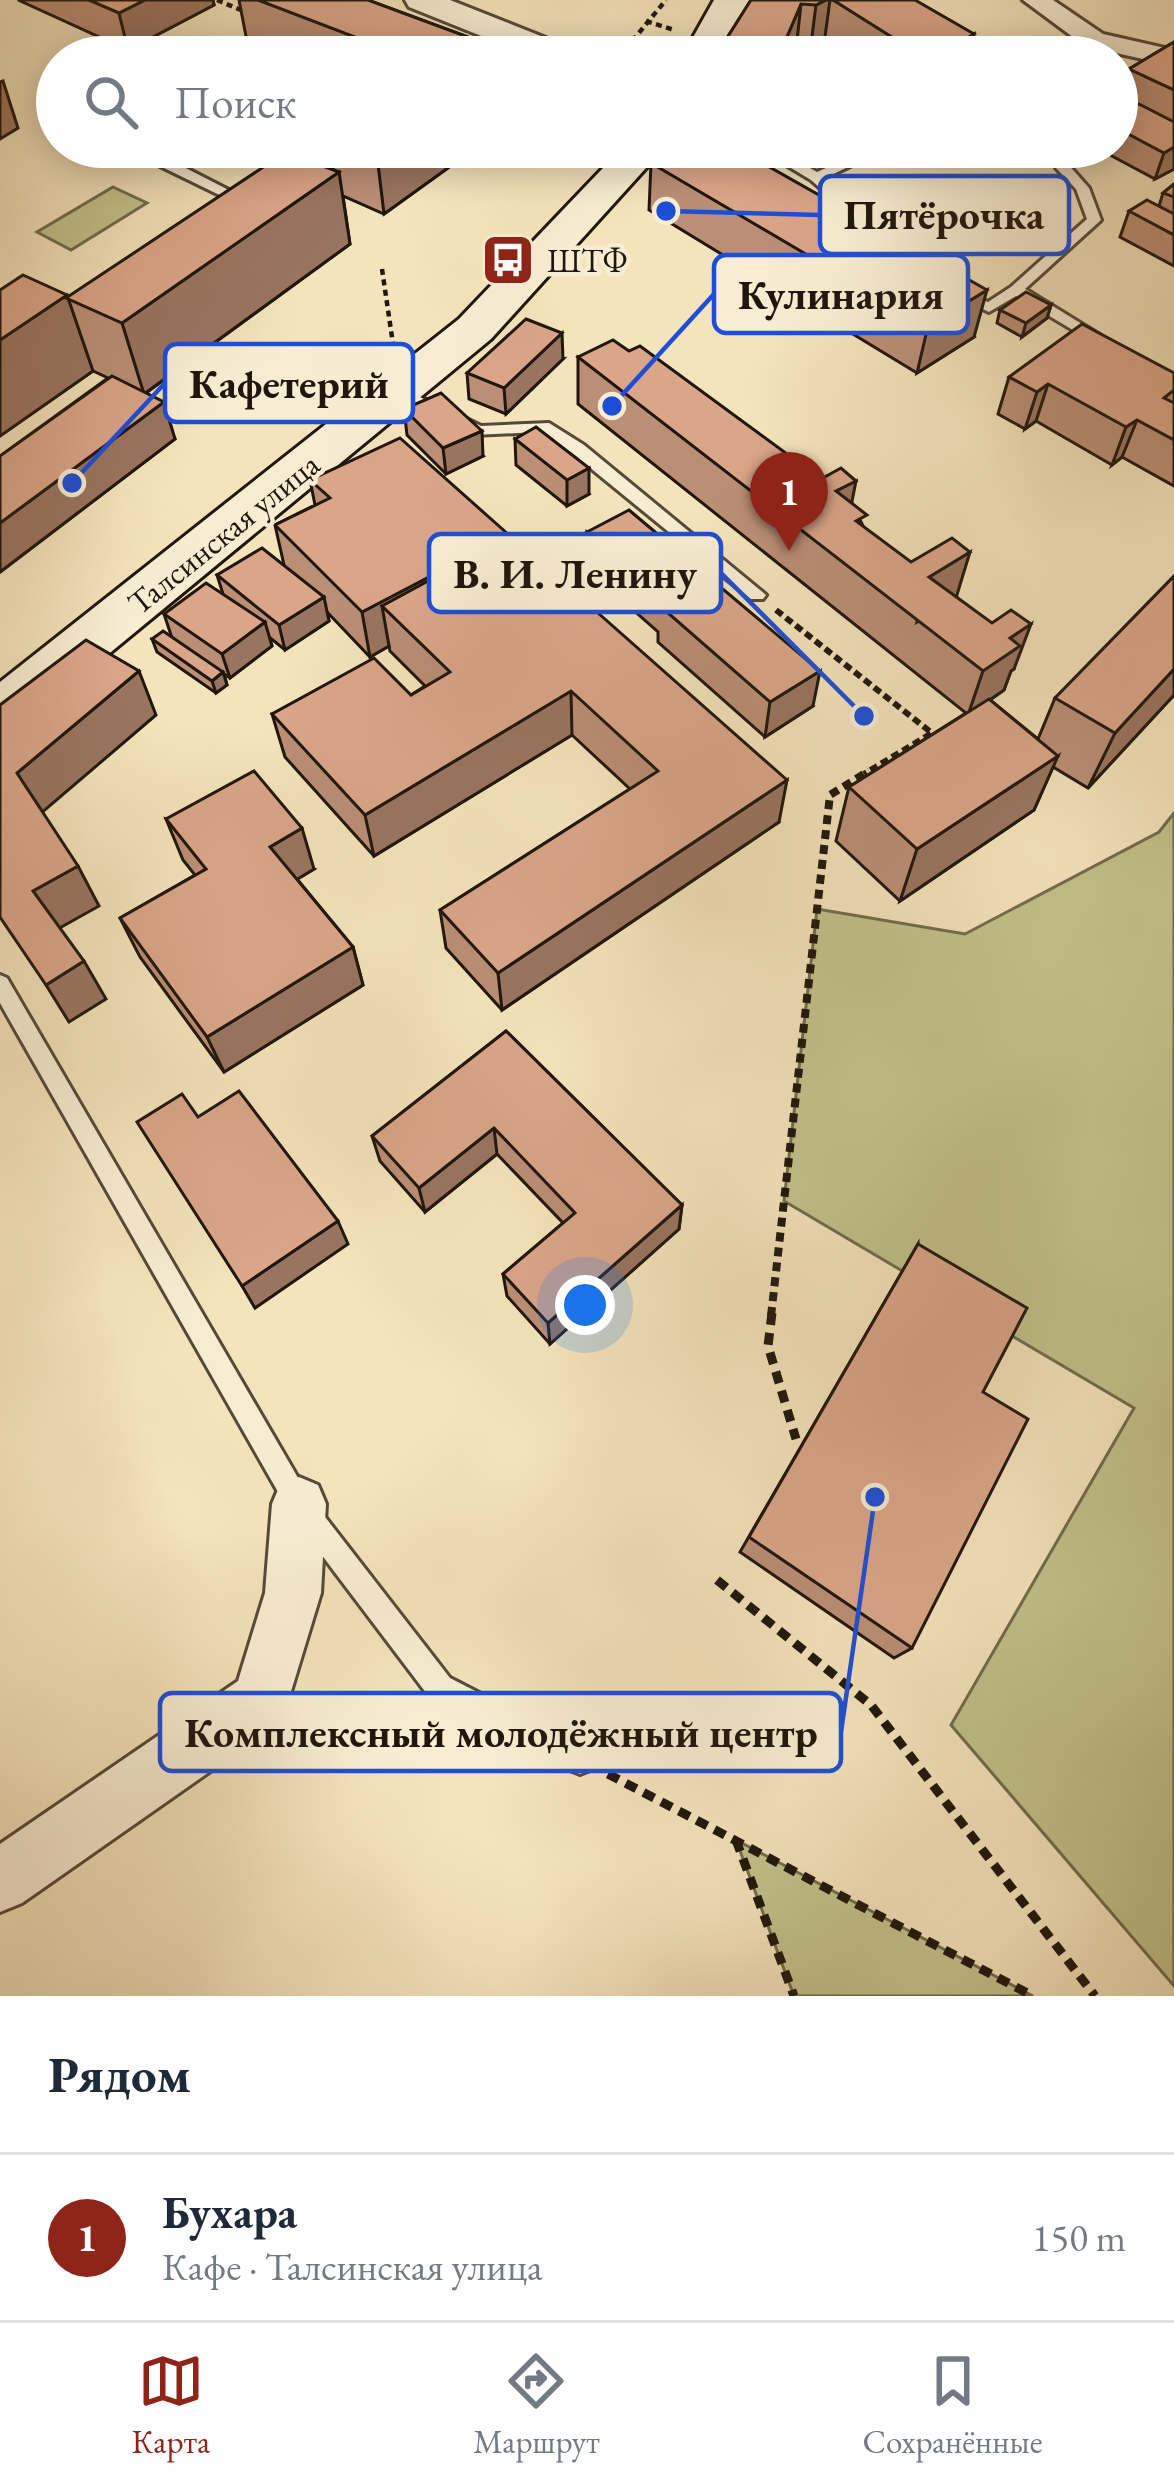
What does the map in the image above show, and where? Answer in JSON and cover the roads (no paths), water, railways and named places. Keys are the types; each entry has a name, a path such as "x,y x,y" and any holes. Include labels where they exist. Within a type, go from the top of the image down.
{"main road":[{"path":"712,36 732,0"},
{"name":"Талсинская улица","path":"0,712 396,371 504,302 626,168"}],"street":[{"path":"421,0 511,36"},
{"path":"1036,0 1088,36"},
{"path":"1138,50 1174,58"},
{"path":"0,1881 261,1700 293,1593 299,1504"}],"lane":[{"path":"175,168 262,211"},
{"path":"800,168 904,254"},
{"path":"816,177 836,168"},
{"path":"939,284 989,308 1094,220 1082,188 1064,168"},
{"path":"1016,290 1115,350"},
{"path":"396,371 479,430 543,427 578,449 758,596"},
{"path":"0,984 299,1504 440,1688 580,1760"}],"place":[{"name":"Пятёрочка","path":"666,211"},
{"name":"ШТФ","path":"508,260"},
{"name":"Кулинария","path":"612,406"},
{"name":"Кафетерий","path":"72,483"},
{"name":"Бухара","path":"789,551"},
{"name":"В. И. Ленину","path":"864,716"},
{"name":"Комплексный молодёжный центр","path":"875,1497"}]}
